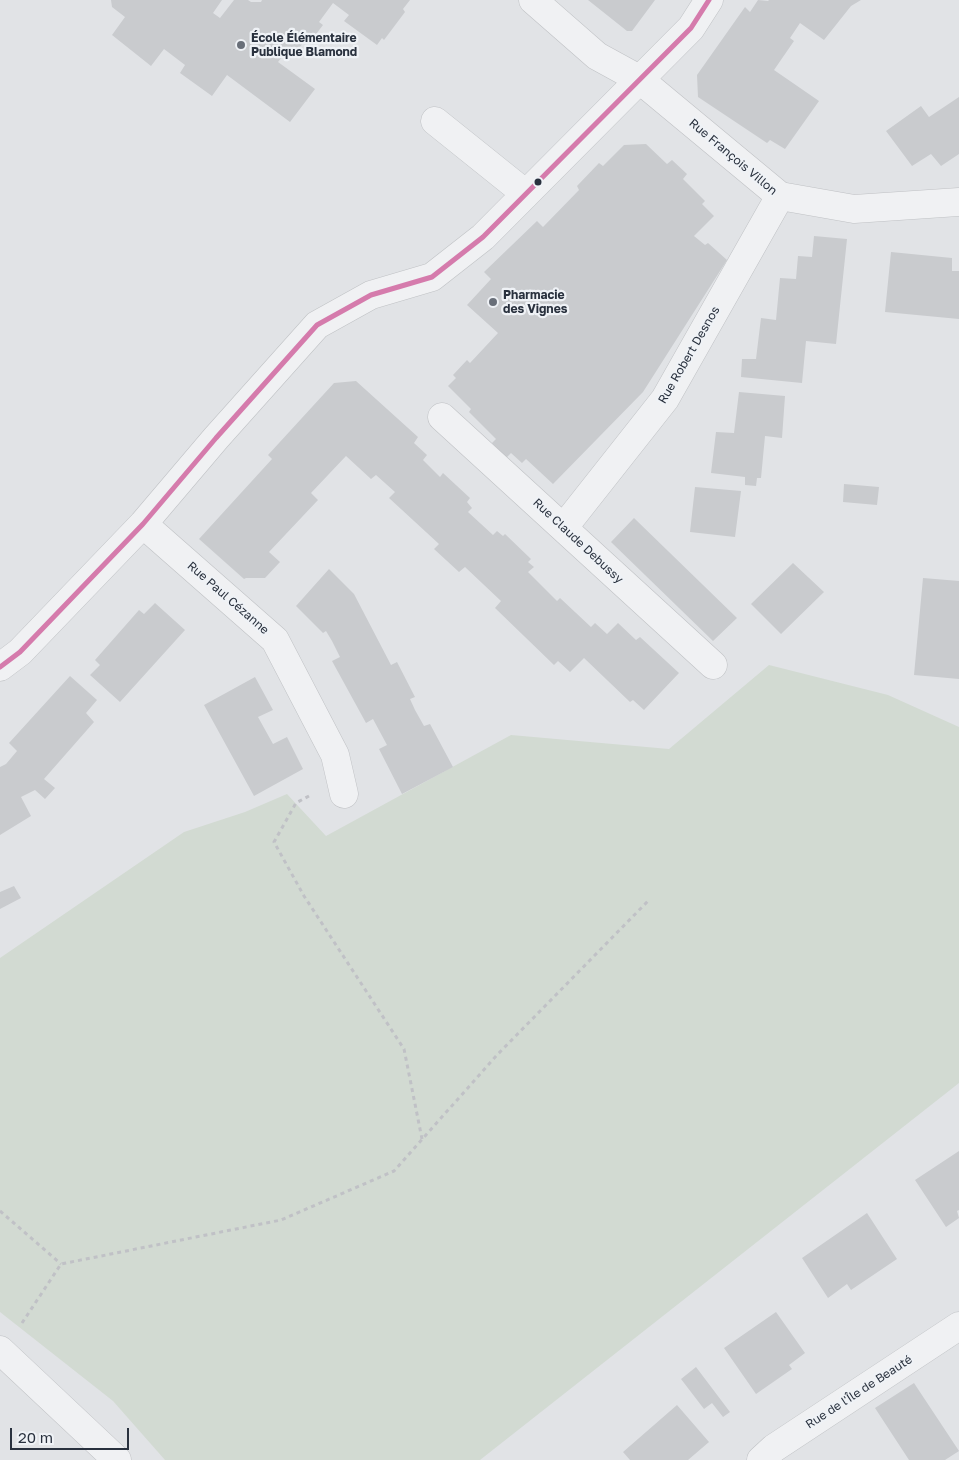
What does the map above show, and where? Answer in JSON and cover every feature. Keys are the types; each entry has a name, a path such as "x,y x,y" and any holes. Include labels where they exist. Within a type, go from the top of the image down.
{"street":[{"name":"Rue François Villon","path":"532,0 597,56 639,78 780,196 854,209 959,202"},
{"path":"0,667 20,652 143,524 216,438 317,325 371,295 432,277 483,237 639,78 691,28 709,0"},
{"path":"435,121 526,194"},
{"name":"Rue Robert Desnos","path":"564,527 665,399 780,196"},
{"name":"Rue Claude Debussy","path":"442,417 713,665"},
{"name":"Rue Paul Cézanne","path":"143,524 275,640 335,755 342,787"},
{"name":"Rue de l'Île de Beauté","path":"761,1460 774,1448 959,1326"},
{"path":"1,1351 100,1455"}],"path":[{"path":"342,787 296,803 274,842 304,896 404,1049 422,1139"},
{"path":"1,1351 60,1264 281,1220 394,1171 497,1055 648,901"},
{"path":"0,1211 60,1264"}],"shaded area":[{"path":"769,665 888,695 959,727 959,1083 480,1460 165,1460 113,1401 0,1312 0,958 184,832 245,812 287,794 326,836 511,735 669,749"}],"building":[{"path":"111,0 222,0 213,13 220,18 234,0 261,2 262,0 410,0 403,9 405,12 384,40 382,38 377,45 344,21 349,15 333,3 319,22 323,25 310,42 306,39 292,57 286,52 278,62 315,89 290,122 227,75 212,96 180,73 185,65 164,49 151,66 112,35 125,17 112,7"},
{"path":"588,0 655,0 632,31 627,31"},
{"path":"758,0 861,0 851,6 824,40 800,23 790,38 794,41 774,70 819,101 785,149 770,140 767,143 698,97 697,75 745,7 750,12"},
{"path":"959,97 959,154 941,166 931,154 912,166 886,131 921,106 929,117"},
{"path":"646,144 667,164 672,160 687,174 683,179 705,201 702,204 714,216 694,236 705,245 708,243 727,260 643,392 553,484 526,459 522,463 511,453 506,458 492,443 496,439 469,412 471,409 448,386 456,378 453,375 467,360 470,363 498,333 467,305 491,279 484,272 537,221 543,227 579,190 577,186 599,163 603,166 624,145"},
{"path":"814,236 847,239 836,344 806,341 802,383 741,377 742,359 756,359 761,318 776,320 780,278 796,279 798,256 812,257"},
{"path":"891,252 952,258 952,271 959,271 959,319 885,312"},
{"path":"356,381 418,437 414,443 427,455 423,460 440,477 443,473 470,498 467,502 472,508 468,512 493,535 497,531 503,536 505,534 531,559 528,562 534,567 528,572 557,601 560,598 591,627 595,623 607,634 618,623 636,640 640,637 679,673 644,710 633,700 630,702 584,658 570,672 558,661 554,665 495,608 501,601 465,567 459,572 434,549 439,544 389,498 395,492 376,475 371,479 346,456 311,493 318,500 269,552 280,562 265,578 244,579 199,539 272,459 268,455 334,383"},
{"path":"739,392 785,396 782,438 765,436 761,478 757,478 756,486 745,485 745,477 711,473 716,432 734,433"},
{"path":"844,484 879,487 877,505 843,502"},
{"path":"695,487 741,491 735,537 690,532"},
{"path":"634,518 737,618 713,641 611,542"},
{"path":"793,563 824,592 781,634 751,604"},
{"path":"329,569 354,594 391,665 397,662 415,697 410,699 415,710 424,726 430,724 453,767 402,794 379,749 387,745 373,719 366,723 332,661 340,657 332,641 326,631 323,633 296,606"},
{"path":"923,578 959,581 959,679 914,675"},
{"path":"155,603 185,630 120,702 90,675 100,665 95,660 139,610 144,614"},
{"path":"70,676 97,700 86,713 94,722 44,779 55,788 45,799 35,790 21,797 31,816 0,835 0,767 6,764 17,751 9,743"},
{"path":"255,677 273,710 258,717 273,744 287,737 303,769 254,796 204,705"},
{"path":"14,886 21,898 0,909 0,892"},
{"path":"959,1151 959,1210 957,1211 959,1218 946,1227 915,1180"},
{"path":"867,1213 897,1259 851,1290 847,1284 828,1298 802,1258"},
{"path":"776,1312 805,1353 789,1365 792,1369 756,1394 724,1348"},
{"path":"696,1367 730,1412 723,1417 712,1403 704,1409 681,1379"},
{"path":"914,1383 959,1451 945,1460 909,1460 875,1408"},
{"path":"677,1405 709,1442 688,1460 630,1460 623,1452"}],"transit line":[{"path":"0,667 20,652 143,524 216,438 317,325 371,295 432,277 483,237 691,28 709,0"}],"place":[{"name":"École Élémentaire Publique Blamond","path":"241,45"},
{"name":"Pharmacie des Vignes","path":"493,302"}]}
